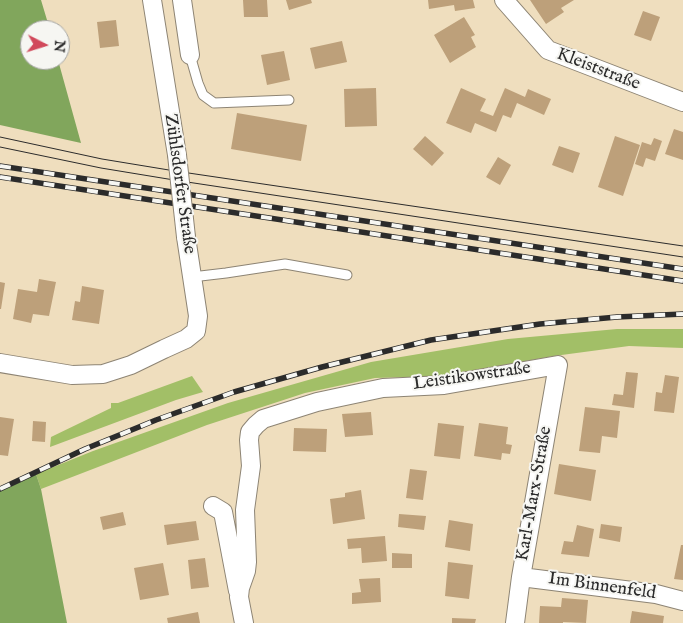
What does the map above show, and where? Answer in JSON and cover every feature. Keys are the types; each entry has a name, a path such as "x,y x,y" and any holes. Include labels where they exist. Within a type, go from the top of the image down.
{"street":[{"name":"Zühlsdorfer Straße","path":"0,363 72,375 103,374 131,366 186,339 196,331 198,316 186,237 177,154 152,0"},
{"path":"182,0 190,55"},
{"name":"Kleiststraße","path":"504,0 548,50 683,102"},
{"name":"Leistikowstraße","path":"239,596 247,562 245,510 251,466 250,432 263,419 317,402 386,388 444,385 558,365"},
{"name":"Karl-Marx-Straße","path":"515,623 520,577 558,365"},
{"path":"213,506 223,512 244,623"},
{"name":"Im Binnenfeld","path":"520,577 656,594 683,601"}],"lane":[{"path":"190,55 203,95 214,103 289,100"},
{"path":"192,277 286,264 346,275"}],"green space":[{"path":"0,0 41,0 47,20 20,20 20,70 61,70 81,143 0,125"},
{"path":"617,329 683,329 683,348 629,346 554,356 442,376 375,378 305,393 207,425 41,489 36,474 93,451 228,403 371,362 508,339"},
{"path":"192,376 203,392 176,400 50,447 51,437 111,408 111,403 118,403"},
{"path":"36,474 41,489 67,623 0,623 0,491"}],"building":[{"path":"243,0 267,0 268,17 244,17"},
{"path":"286,0 311,0 312,3 289,10"},
{"path":"428,0 473,0 475,8 455,11 454,5 429,9"},
{"path":"530,0 574,0 561,8 564,12 546,24"},
{"path":"643,11 660,17 651,41 634,35"},
{"path":"464,17 475,35 471,37 476,47 450,63 434,35"},
{"path":"116,20 119,46 100,48 97,22"},
{"path":"342,41 347,62 315,69 310,48"},
{"path":"284,51 290,80 267,85 261,55"},
{"path":"376,88 377,126 345,127 344,89"},
{"path":"461,88 486,99 480,111 493,116 505,88 525,97 528,89 551,99 544,115 517,103 511,118 503,115 496,132 475,123 471,133 446,123"},
{"path":"237,113 307,125 301,161 231,149"},
{"path":"674,129 683,132 683,160 665,154"},
{"path":"425,136 444,153 432,166 413,149"},
{"path":"615,136 640,145 623,196 598,187"},
{"path":"654,138 662,141 655,161 646,158 643,167 635,164 642,142 651,145"},
{"path":"559,146 580,153 573,173 552,165"},
{"path":"498,157 511,165 500,185 486,177"},
{"path":"39,279 56,282 49,316 33,314 31,323 13,319 18,289 37,292"},
{"path":"0,282 5,283 1,309 0,309"},
{"path":"82,286 104,290 99,324 72,320 75,301 80,302"},
{"path":"626,372 638,373 634,408 612,405 614,394 623,395"},
{"path":"665,375 679,377 674,413 654,411 656,392 662,393"},
{"path":"585,407 620,411 617,438 602,436 600,453 579,451"},
{"path":"371,412 373,435 345,437 342,414"},
{"path":"0,417 14,419 8,456 0,455"},
{"path":"33,421 46,422 45,442 32,441"},
{"path":"438,423 464,426 460,459 434,456"},
{"path":"479,423 508,427 506,444 512,445 510,454 502,453 501,460 474,456"},
{"path":"294,428 327,429 326,452 293,451"},
{"path":"559,464 596,470 591,501 554,494"},
{"path":"410,469 427,471 423,500 406,498"},
{"path":"361,490 365,519 333,524 330,499 345,497 345,493"},
{"path":"123,512 126,525 103,530 100,517"},
{"path":"399,514 426,516 424,530 398,527"},
{"path":"449,520 473,524 470,551 445,547"},
{"path":"196,521 199,540 167,545 164,525"},
{"path":"601,524 622,527 620,542 599,538"},
{"path":"577,525 594,529 589,557 561,554 564,541 573,542"},
{"path":"385,536 387,561 362,563 361,548 348,549 347,539"},
{"path":"681,545 683,545 683,580 674,579"},
{"path":"392,553 412,554 412,568 392,568"},
{"path":"205,558 209,587 191,589 188,560"},
{"path":"448,562 473,565 469,599 445,596"},
{"path":"163,563 169,595 140,600 134,568"},
{"path":"380,578 381,602 352,604 352,593 361,592 359,579"},
{"path":"562,598 588,600 586,623 539,623 540,606 561,607"},
{"path":"632,611 664,616 663,623 630,623"},
{"path":"198,612 200,623 168,623 167,618"},
{"path":"452,618 476,619 475,623 452,623"}],"tram line":[{"path":"0,137 102,159 175,171 683,246"},
{"path":"0,147 101,168 174,180 683,257"}],"railway":[{"path":"0,166 683,269"},
{"path":"0,177 683,281"},
{"path":"0,489 85,449 156,420 234,392 322,367 431,340 540,324 617,317 683,314"}]}
